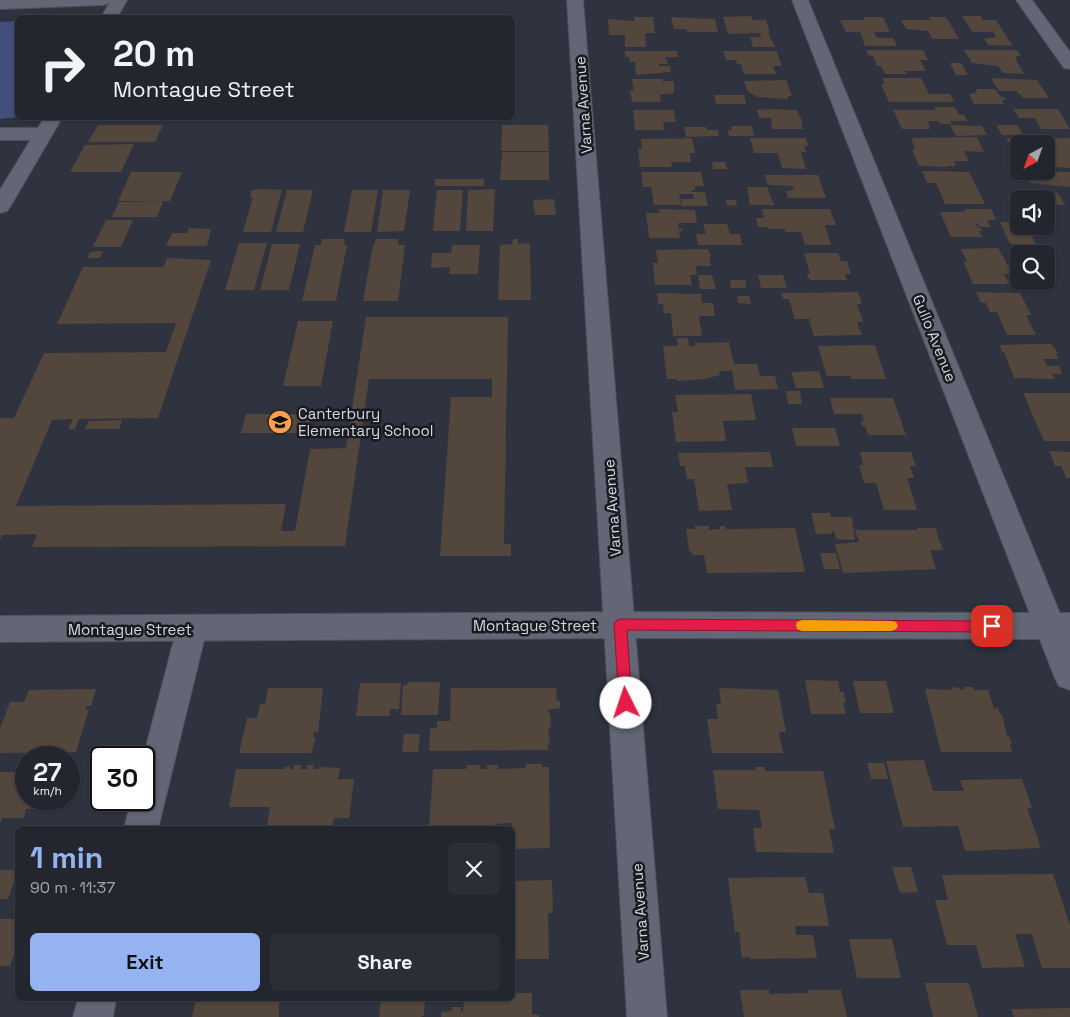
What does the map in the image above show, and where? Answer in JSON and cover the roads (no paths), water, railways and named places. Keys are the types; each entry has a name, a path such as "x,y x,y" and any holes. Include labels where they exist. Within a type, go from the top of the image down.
{"street":[{"path":"0,4 103,0"},
{"path":"111,15 119,0"},
{"name":"Varna Avenue","path":"575,0 647,1017"},
{"name":"Gullo Avenue","path":"800,0 1060,626 1070,676"},
{"path":"1024,0 1070,64"},
{"path":"0,134 48,126"},
{"path":"0,206 48,126"},
{"name":"Montague Street","path":"0,629 620,624 1060,626"},
{"path":"142,826 192,628"},
{"path":"93,1017 97,1001"}],"place":[{"name":"Canterbury Elementary School","path":"280,422"}]}
